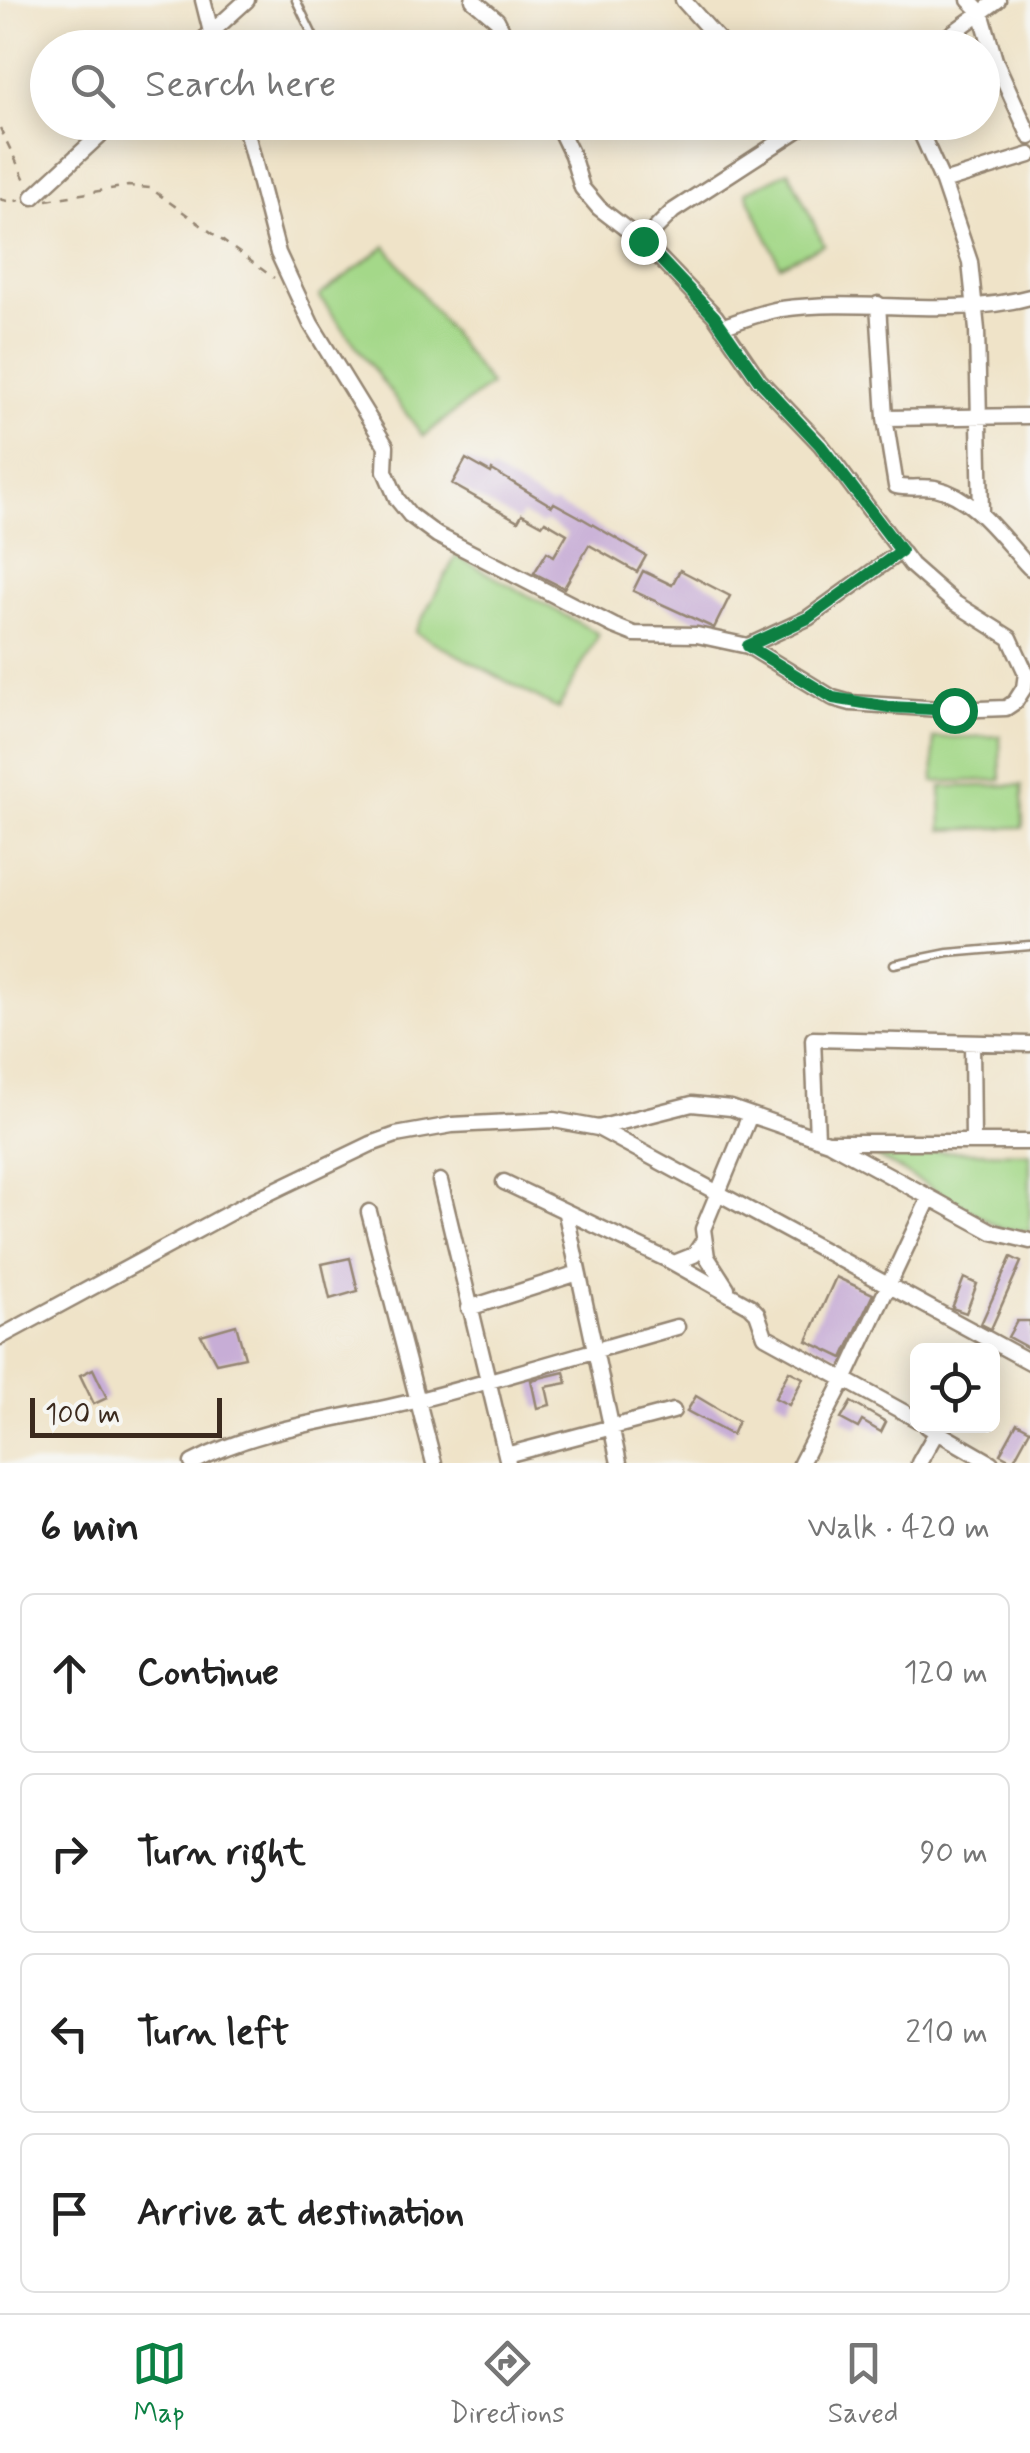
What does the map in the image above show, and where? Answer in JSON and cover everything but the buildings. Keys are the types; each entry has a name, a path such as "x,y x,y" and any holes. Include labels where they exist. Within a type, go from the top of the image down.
{"street":[{"path":"203,0 210,30"},
{"path":"222,30 247,0"},
{"path":"473,0 498,20 503,30"},
{"path":"683,0 710,30"},
{"path":"968,0 981,12 986,30"},
{"path":"956,30 998,0"},
{"path":"1000,71 1030,137"},
{"path":"34,197 95,140"},
{"path":"249,140 278,254 295,293 386,446 385,472 397,500 410,515 437,534 614,626 634,634 697,635 748,646 833,698 954,710 1006,708 1015,702 1024,688 1026,673 1010,638 953,602 911,565 820,445 759,380 684,282 643,241 598,208 582,188 565,140"},
{"path":"643,241 673,210 785,140"},
{"path":"924,140 970,262 981,416 981,513"},
{"path":"943,182 1030,155"},
{"path":"722,327 779,309 878,304 975,306 1030,297"},
{"path":"878,304 885,418 896,486 938,488 981,513 1030,568"},
{"path":"885,418 1030,416"},
{"path":"748,646 808,618 901,551"},
{"path":"822,1140 812,1039 1030,1044"},
{"path":"972,1043 973,1142"},
{"path":"598,1128 692,1104 732,1108 822,1140 993,1232 1030,1242"},
{"path":"732,1295 716,1275 704,1240 706,1217 750,1114"},
{"path":"0,1337 246,1204 371,1144 430,1128 554,1120 598,1128 1030,1362"},
{"path":"822,1140 1030,1142"},
{"path":"440,1181 507,1459 672,1410"},
{"path":"504,1182 732,1295 757,1312 764,1336 910,1415"},
{"path":"801,1463 929,1199"},
{"path":"369,1212 434,1463"},
{"path":"566,1214 619,1463"},
{"path":"674,1263 694,1254 704,1240"},
{"path":"470,1308 578,1273"},
{"path":"192,1463 256,1434 420,1400 677,1327"},
{"path":"919,1463 930,1433"},
{"path":"941,1433 992,1463"}],"lane":[{"path":"296,0 310,30"},
{"path":"894,964 948,953 1030,946"}],"path":[{"path":"0,128 34,197"},
{"path":"0,199 50,200 128,186 150,188 295,293"}],"green space":[{"path":"789,171 824,245 780,265 746,192"},
{"path":"386,246 490,385 423,436 319,296"},
{"path":"456,556 599,634 558,709 415,632"},
{"path":"1000,736 1001,780 934,782 933,738"},
{"path":"1022,785 1023,827 942,830 941,787"},
{"path":"866,1150 1030,1153 1030,1231 1002,1229"}],"route":[{"path":"643,241 714,316 759,380 820,445 901,551 808,618 748,646 833,698 889,707 954,710"}]}
